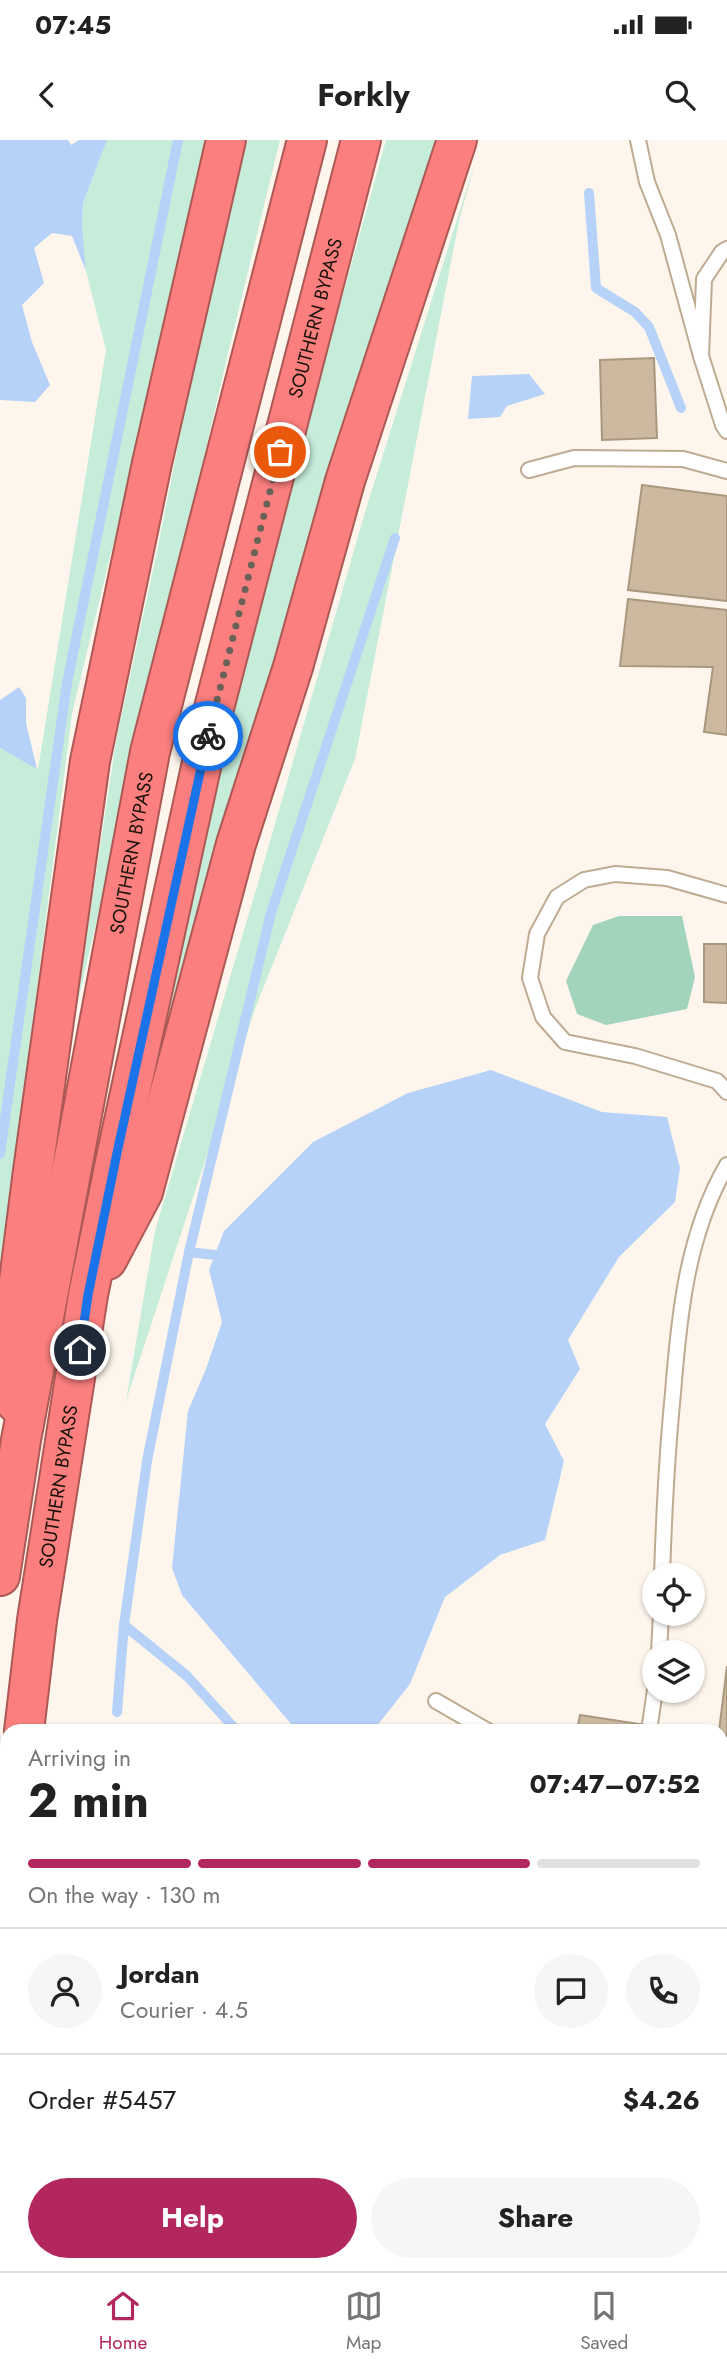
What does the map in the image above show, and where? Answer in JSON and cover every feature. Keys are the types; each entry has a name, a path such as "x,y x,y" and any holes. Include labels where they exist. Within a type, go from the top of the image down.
{"highway":[{"path":"21,1440 9,1359 90,761 152,463 226,140"},
{"name":"SOUTHERN BYPASS","path":"0,1576 21,1440 150,752 307,140"},
{"name":"SOUTHERN BYPASS","path":"25,1724 37,1620 88,1295 213,712 361,140"},
{"path":"88,1295 144,1192 236,844 293,667 345,481 457,140"}],"lane":[{"path":"638,140 647,182 668,235 701,356 727,431"},
{"path":"701,356 704,279 722,252 727,249"},
{"path":"528,470 574,458 683,459 727,471"},
{"path":"727,895 667,878 615,874 584,880 557,897 537,934 530,978 543,1017 565,1042 635,1056 717,1081 727,1092"},
{"path":"662,1563 665,1478 677,1339 688,1266 715,1185 727,1165"},
{"path":"436,1702 475,1724"},
{"path":"650,1724 653,1703"}],"green space":[{"path":"107,140 211,140 72,714 0,1279 0,748 38,769 106,350 86,271 82,225 83,203"},
{"path":"248,140 280,140 75,1014 116,741 217,250"},
{"path":"386,140 442,140 281,636 142,1110 230,700"},
{"path":"476,159 459,221 355,759 256,1006 126,1401 155,1231 365,512"},
{"path":"619,916 682,916 695,977 687,1009 606,1025 577,1014 566,981 593,925"}],"water":[{"path":"0,140 68,140 71,145 79,140 107,140 83,203 86,271 72,236 52,233 34,248 44,283 22,305 32,342 50,385 35,402 0,400"},
{"path":"529,374 545,394 507,406 500,417 468,419 472,376"},
{"path":"19,687 26,698 26,723 37,769 0,748 0,700"},
{"path":"491,1070 602,1112 667,1117 680,1168 675,1202 619,1257 568,1340 580,1369 545,1424 564,1461 545,1540 500,1555 445,1597 410,1684 379,1724 291,1724 182,1595 172,1568 188,1411 222,1322 209,1270 224,1231 313,1142 408,1093"}],"building":[{"path":"654,358 657,438 602,440 600,360"},
{"path":"642,485 727,496 727,601 628,590"},
{"path":"628,599 727,610 727,735 704,732 713,667 620,666"},
{"path":"704,944 727,944 727,1003 704,1002"},
{"path":"727,1666 727,1724 720,1724"},
{"path":"580,1715 639,1724 578,1724"}],"waterway":[{"path":"0,1154 67,683 178,140"},
{"path":"589,193 596,288 635,312 649,327 681,408"},
{"path":"215,1255 189,1252 271,913 395,538"},
{"path":"117,1712 124,1625 147,1461 189,1252"},
{"path":"124,1625 187,1676 231,1724"}],"way so far":[{"path":"208,736 280,452"}],"route":[{"path":"80,1350 88,1295 117,1153 208,736"}]}
